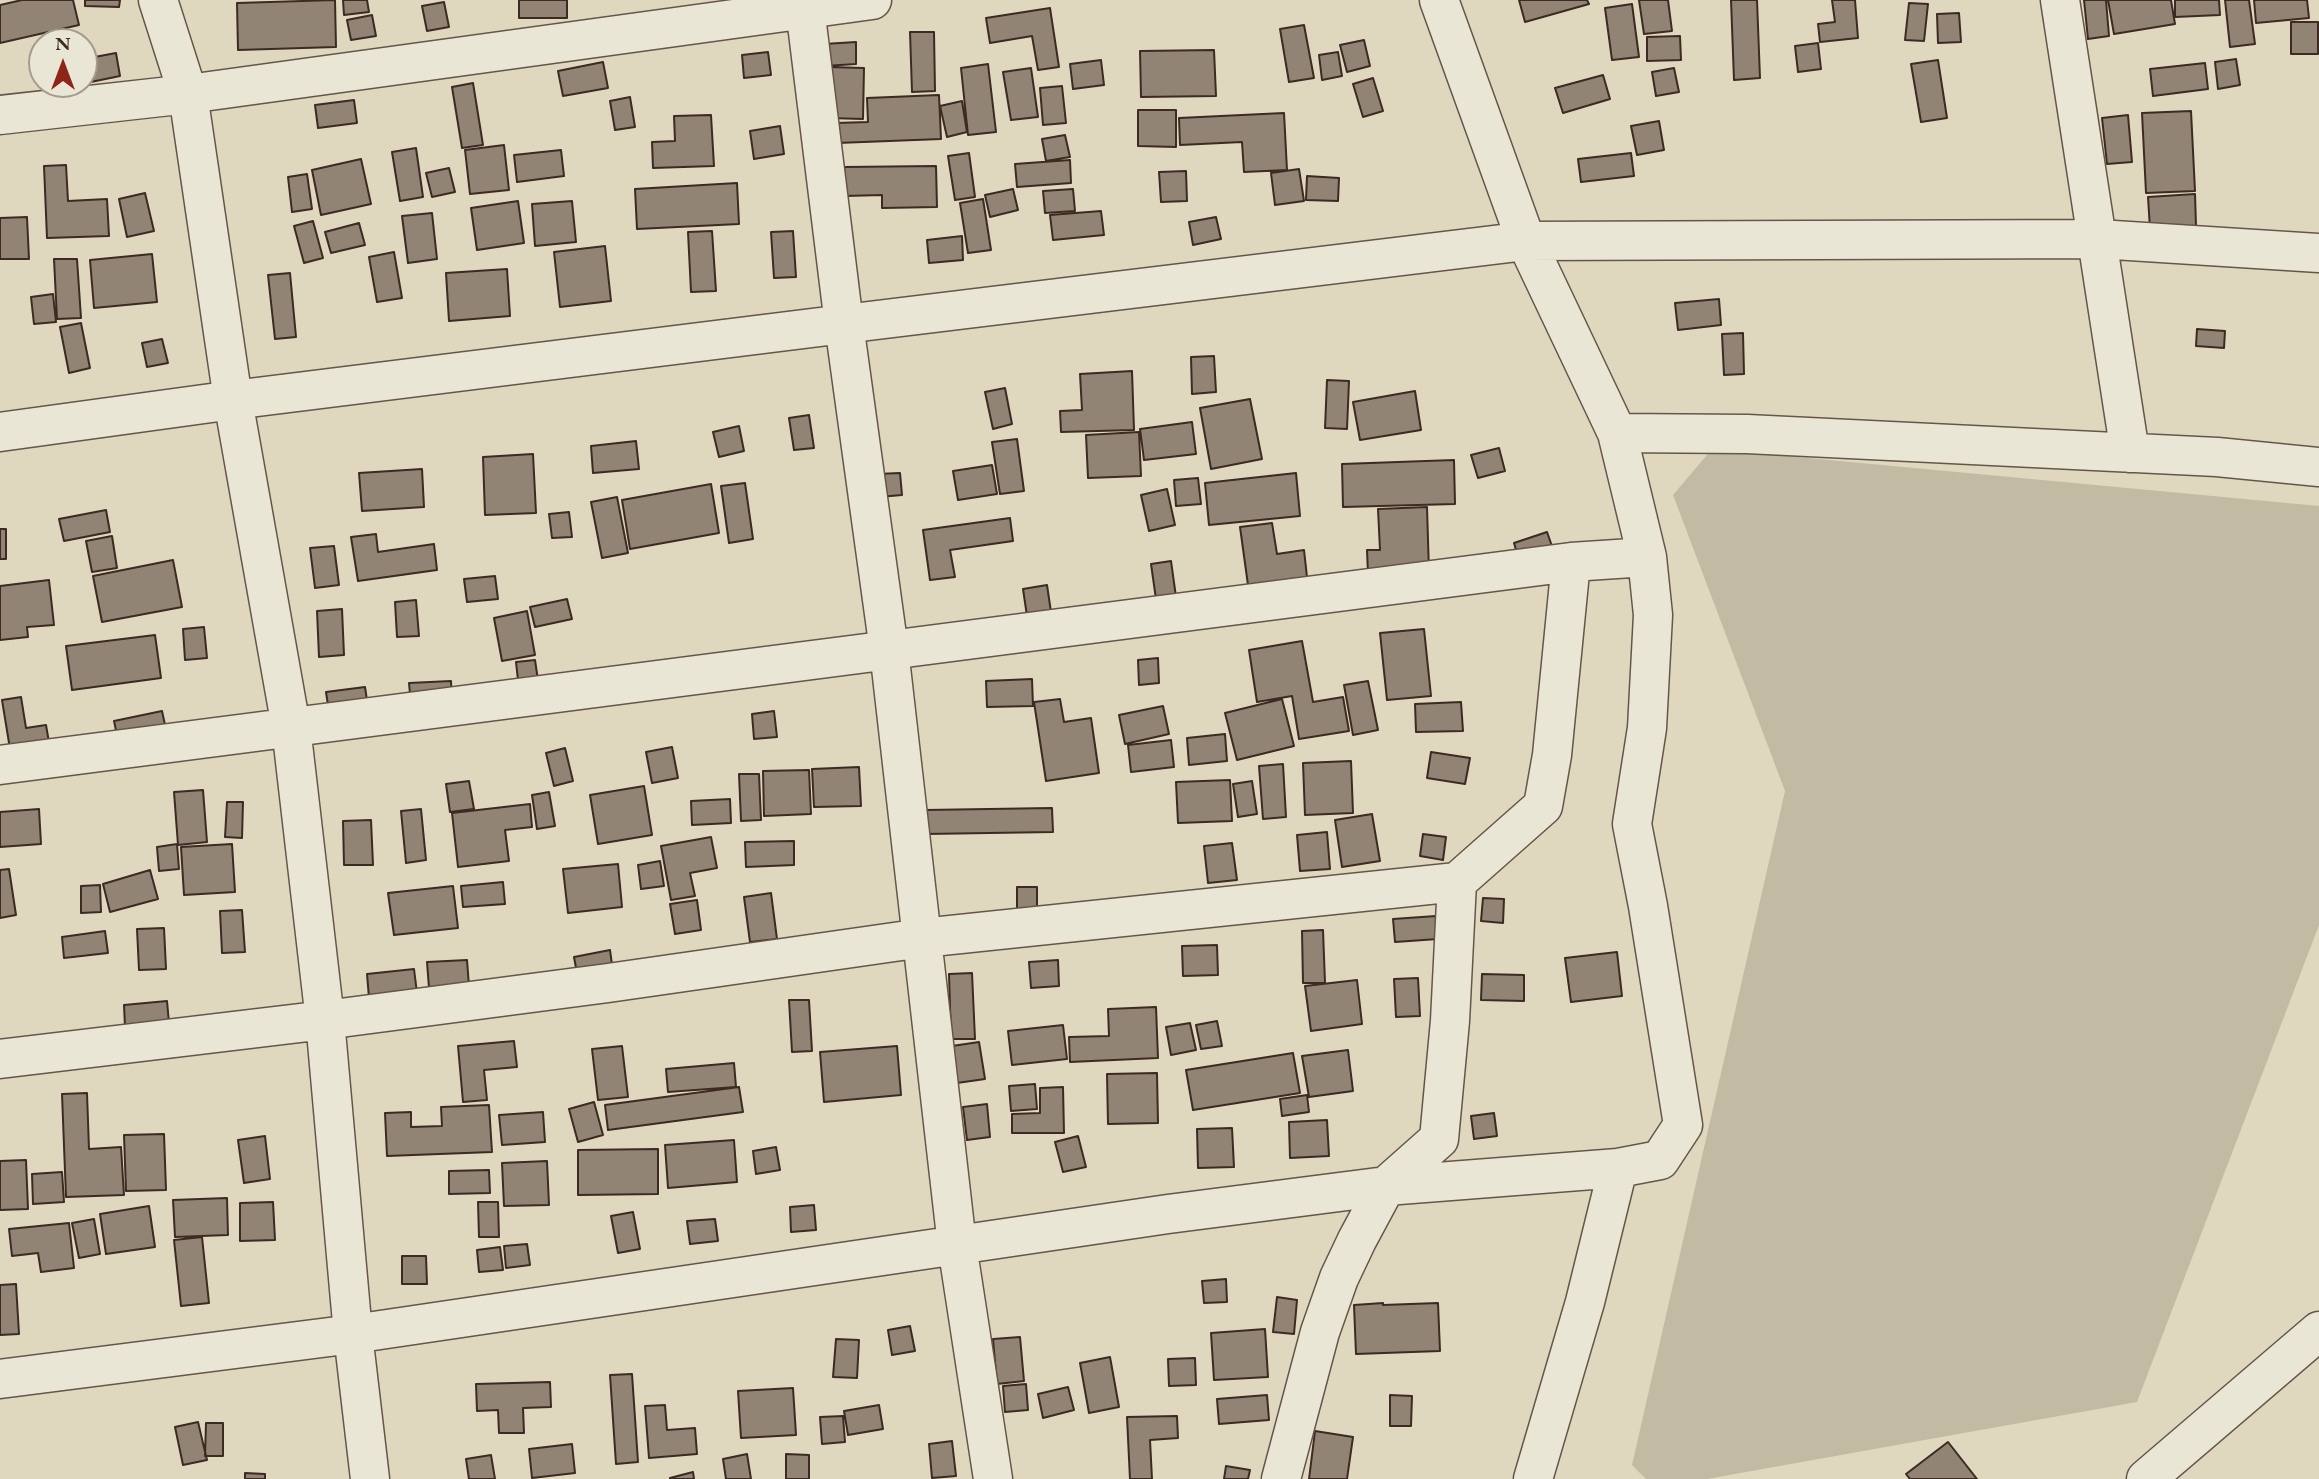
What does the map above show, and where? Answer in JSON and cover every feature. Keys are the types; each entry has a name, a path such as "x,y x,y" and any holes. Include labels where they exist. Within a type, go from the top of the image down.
{"street":[{"path":"158,0 188,94 233,400 291,727 325,1020 353,1334 370,1479"},
{"path":"0,115 188,94 805,4 872,0"},
{"path":"0,1379 353,1334 1168,1214 1386,1186 1618,1168 1660,1160 1683,1125 1632,824 1647,729 1653,615 1647,557 1617,433 1526,241 1439,0"},
{"path":"2060,0 2130,453"},
{"path":"805,4 844,324 889,650 957,1245 993,1479"},
{"path":"0,432 233,400 1526,241 2098,239 2319,253"},
{"path":"1617,433 1746,434 2217,457 2319,467"},
{"path":"0,765 1571,562 1647,557"},
{"path":"0,1059 608,983 922,938 1457,882 1543,806 1552,755 1571,562"},
{"path":"1281,1479 1320,1332 1339,1278 1386,1186 1439,1139 1450,1021 1457,882"},
{"path":"1533,1479 1585,1302 1618,1168"},
{"path":"2146,1479 2319,1331"}],"shaded area":[{"path":"1712,449 2319,506 2319,925 2137,1402 1707,1479 1646,1479 1632,1465 1785,791 1673,495"}],"building":[{"path":"22,0 73,0 79,25 66,28 28,28 28,37 0,43 0,5"},
{"path":"85,0 120,0 119,7 85,6"},
{"path":"335,0 336,47 238,50 237,3"},
{"path":"343,0 367,0 369,12 344,15"},
{"path":"519,0 567,0 567,18 519,18"},
{"path":"1519,0 1587,0 1589,4 1525,22"},
{"path":"1639,0 1668,0 1672,31 1644,34"},
{"path":"1731,0 1757,0 1760,78 1734,80"},
{"path":"1832,0 1855,0 1858,38 1820,42 1818,24 1835,22"},
{"path":"2084,0 2106,0 2109,36 2088,39"},
{"path":"2108,0 2171,0 2175,24 2114,34"},
{"path":"2175,0 2219,0 2220,15 2175,17"},
{"path":"2225,0 2249,0 2255,44 2230,47"},
{"path":"2254,0 2307,0 2309,18 2256,23"},
{"path":"444,2 449,27 427,31 422,6"},
{"path":"1909,3 1928,4 1924,41 1905,40"},
{"path":"1632,4 1639,57 1612,60 1605,8"},
{"path":"1050,8 1059,67 1038,70 1032,36 990,43 986,18"},
{"path":"1959,13 1961,42 1938,43 1937,14"},
{"path":"372,15 376,36 351,40 347,20"},
{"path":"2291,22 2318,22 2318,54 2291,54"},
{"path":"1304,25 1314,78 1289,82 1280,29"},
{"path":"910,32 934,32 935,91 912,92"},
{"path":"1680,36 1681,60 1647,61 1647,37"},
{"path":"1364,40 1370,66 1347,72 1340,45"},
{"path":"856,42 856,64 825,66 824,44"},
{"path":"1818,43 1821,69 1798,72 1795,46"},
{"path":"1214,50 1216,96 1141,97 1140,51"},
{"path":"768,52 771,75 744,78 742,55"},
{"path":"1338,52 1342,76 1322,80 1319,55"},
{"path":"116,53 120,76 98,81 98,56"},
{"path":"2236,59 2240,85 2218,89 2215,62"},
{"path":"1101,60 1104,85 1073,89 1070,64"},
{"path":"1938,60 1947,118 1921,122 1911,64"},
{"path":"603,62 608,88 563,96 558,71"},
{"path":"2205,63 2208,89 2153,96 2150,69"},
{"path":"988,64 996,132 968,135 961,68"},
{"path":"829,67 864,68 863,119 829,118"},
{"path":"1031,68 1038,117 1011,120 1003,72"},
{"path":"1674,68 1679,92 1656,96 1652,72"},
{"path":"1603,75 1610,99 1563,113 1555,88"},
{"path":"1373,78 1383,111 1363,117 1353,84"},
{"path":"473,83 483,145 462,148 452,87"},
{"path":"1062,86 1066,123 1043,125 1040,88"},
{"path":"939,95 941,139 837,143 836,123 868,122 867,98"},
{"path":"630,97 635,127 615,130 610,101"},
{"path":"354,100 357,123 318,128 315,105"},
{"path":"962,101 967,132 947,137 940,106"},
{"path":"1138,110 1176,110 1176,147 1138,146"},
{"path":"2191,111 2195,191 2146,193 2142,113"},
{"path":"1284,113 1287,170 1244,172 1242,142 1180,145 1179,118"},
{"path":"711,115 714,166 653,168 652,142 675,141 674,116"},
{"path":"2128,115 2132,162 2107,164 2102,118"},
{"path":"1659,121 1664,150 1637,155 1631,126"},
{"path":"780,126 784,154 754,159 750,131"},
{"path":"1065,135 1070,157 1046,161 1042,139"},
{"path":"504,145 509,190 470,194 465,150"},
{"path":"416,148 423,197 400,201 392,152"},
{"path":"561,150 564,176 517,182 514,155"},
{"path":"969,153 975,197 955,200 948,156"},
{"path":"1631,153 1634,176 1581,182 1578,159"},
{"path":"361,159 371,204 321,215 312,170"},
{"path":"1070,160 1071,183 1017,187 1015,164"},
{"path":"66,165 68,201 107,199 109,236 47,238 44,166"},
{"path":"936,166 937,207 882,208 882,195 845,196 844,167"},
{"path":"449,168 455,192 432,197 426,173"},
{"path":"1299,169 1304,201 1275,205 1271,173"},
{"path":"1186,171 1187,201 1161,202 1159,172"},
{"path":"307,174 312,209 292,212 288,177"},
{"path":"1307,176 1339,178 1338,201 1306,200"},
{"path":"737,183 739,224 637,229 635,189"},
{"path":"1013,189 1018,210 990,217 985,195"},
{"path":"1073,189 1075,211 1045,213 1043,191"},
{"path":"145,193 154,231 127,237 119,199"},
{"path":"2195,194 2196,226 2150,229 2148,197"},
{"path":"983,199 991,250 968,253 960,203"},
{"path":"518,201 524,243 477,250 471,208"},
{"path":"572,201 576,242 535,246 532,204"},
{"path":"1101,211 1104,235 1053,240 1050,215"},
{"path":"432,213 437,259 408,263 402,216"},
{"path":"27,217 29,259 0,259 0,218"},
{"path":"1216,217 1221,239 1193,245 1189,222"},
{"path":"313,221 323,258 304,263 294,226"},
{"path":"359,223 365,245 331,253 325,232"},
{"path":"712,231 716,291 691,292 688,232"},
{"path":"793,231 796,277 774,278 771,232"},
{"path":"962,236 963,260 929,263 927,240"},
{"path":"605,246 611,301 560,307 554,252"},
{"path":"394,252 402,298 377,302 369,257"},
{"path":"152,254 157,302 94,308 90,260"},
{"path":"54,259 77,259 81,318 57,319"},
{"path":"507,269 510,316 449,321 446,273"},
{"path":"290,273 296,337 275,339 268,275"},
{"path":"53,294 56,322 34,324 31,297"},
{"path":"1719,299 1721,325 1678,330 1675,303"},
{"path":"81,323 90,368 69,373 60,327"},
{"path":"2197,329 2225,331 2224,348 2196,346"},
{"path":"1743,333 1744,374 1724,375 1722,334"},
{"path":"162,339 168,363 147,367 142,343"},
{"path":"1214,356 1216,392 1192,394 1191,357"},
{"path":"1132,371 1134,430 1061,432 1060,411 1082,410 1080,374"},
{"path":"1327,380 1349,381 1347,429 1325,428"},
{"path":"1005,388 1012,424 993,429 985,392"},
{"path":"1415,391 1421,430 1360,440 1353,402"},
{"path":"1250,399 1262,459 1211,469 1200,408"},
{"path":"809,415 814,448 794,450 789,418"},
{"path":"1192,422 1196,454 1144,460 1140,429"},
{"path":"739,426 744,451 719,457 713,432"},
{"path":"1139,432 1141,476 1088,478 1086,435"},
{"path":"1017,439 1024,491 1000,494 992,442"},
{"path":"636,441 639,469 593,473 591,446"},
{"path":"1499,448 1505,471 1478,478 1471,455"},
{"path":"533,454 536,513 485,515 483,457"},
{"path":"1454,460 1455,504 1343,507 1342,464"},
{"path":"992,465 997,494 958,500 953,471"},
{"path":"422,469 424,507 362,511 359,473"},
{"path":"900,473 902,495 879,497 877,474"},
{"path":"1296,473 1300,516 1209,525 1205,483"},
{"path":"1198,478 1201,504 1176,506 1174,480"},
{"path":"745,483 753,539 729,543 721,486"},
{"path":"711,484 719,533 630,549 622,500"},
{"path":"1167,489 1175,525 1149,531 1141,495"},
{"path":"617,497 628,553 602,558 591,502"},
{"path":"1427,507 1429,572 1368,574 1367,550 1380,550 1378,509"},
{"path":"106,510 110,532 64,541 59,519"},
{"path":"569,512 572,537 552,538 549,514"},
{"path":"1010,518 1013,541 950,550 955,577 930,580 923,530"},
{"path":"1272,523 1277,554 1304,550 1307,577 1248,585 1240,527"},
{"path":"0,529 6,529 6,559 0,559"},
{"path":"1547,532 1553,549 1519,560 1514,543"},
{"path":"376,534 378,552 434,544 437,570 358,581 351,537"},
{"path":"112,536 117,568 92,572 86,541"},
{"path":"334,546 339,585 315,588 310,548"},
{"path":"173,560 182,607 102,622 93,576"},
{"path":"1171,561 1176,597 1156,599 1151,564"},
{"path":"495,576 498,599 467,602 464,579"},
{"path":"49,580 54,625 27,627 28,637 0,640 0,586"},
{"path":"1047,585 1051,612 1027,616 1023,589"},
{"path":"567,599 572,619 535,627 530,607"},
{"path":"416,600 419,636 397,637 395,602"},
{"path":"342,609 344,655 319,657 317,611"},
{"path":"527,611 535,655 502,661 494,618"},
{"path":"204,627 207,658 185,660 183,629"},
{"path":"1424,629 1431,696 1387,700 1380,633"},
{"path":"155,635 161,678 72,690 66,646"},
{"path":"1302,641 1313,702 1343,697 1349,731 1299,739 1292,696 1257,702 1249,650"},
{"path":"1158,658 1159,683 1139,685 1138,660"},
{"path":"535,660 539,687 519,689 516,662"},
{"path":"1032,679 1033,706 987,707 986,681"},
{"path":"451,681 452,702 411,705 409,683"},
{"path":"1368,681 1378,730 1353,735 1344,685"},
{"path":"365,687 368,707 329,712 326,692"},
{"path":"21,697 26,728 46,725 50,748 11,755 2,700"},
{"path":"1060,699 1064,722 1091,718 1099,773 1046,781 1034,702"},
{"path":"1282,699 1294,746 1237,760 1225,713"},
{"path":"1461,702 1463,731 1416,732 1415,704"},
{"path":"1163,706 1169,734 1125,744 1119,715"},
{"path":"162,711 167,734 119,744 114,721"},
{"path":"774,711 777,737 754,739 752,714"},
{"path":"1225,734 1227,761 1189,765 1187,738"},
{"path":"1171,740 1174,767 1131,772 1128,745"},
{"path":"672,747 678,778 652,783 646,752"},
{"path":"565,748 573,781 554,786 546,753"},
{"path":"1431,752 1470,758 1465,784 1427,778"},
{"path":"1351,761 1353,813 1305,815 1303,763"},
{"path":"1283,764 1286,817 1263,819 1259,766"},
{"path":"859,767 861,806 814,807 812,769"},
{"path":"809,770 811,814 764,816 763,771"},
{"path":"739,774 759,774 761,820 741,821"},
{"path":"1230,780 1232,821 1178,823 1176,782"},
{"path":"469,781 474,809 450,812 446,784"},
{"path":"1252,781 1257,814 1238,817 1233,784"},
{"path":"644,786 652,835 598,844 590,795"},
{"path":"203,790 207,842 178,845 174,792"},
{"path":"549,792 555,826 537,829 532,795"},
{"path":"730,799 731,823 692,825 691,801"},
{"path":"227,802 243,802 242,838 225,837"},
{"path":"530,804 532,827 505,830 509,861 458,867 452,813"},
{"path":"1052,808 1053,832 925,834 925,810"},
{"path":"39,809 41,844 0,847 0,812"},
{"path":"421,809 426,860 406,863 401,811"},
{"path":"1372,814 1380,861 1342,867 1335,820"},
{"path":"371,820 373,865 344,865 343,821"},
{"path":"1327,832 1330,869 1300,871 1297,835"},
{"path":"1423,834 1446,837 1443,860 1420,856"},
{"path":"711,837 717,868 690,873 695,896 671,900 661,846"},
{"path":"794,841 794,865 746,867 745,842"},
{"path":"1232,843 1237,880 1208,883 1204,846"},
{"path":"177,844 179,869 159,871 157,847"},
{"path":"232,844 235,892 184,895 181,847"},
{"path":"660,861 664,886 641,889 638,865"},
{"path":"618,864 622,907 568,913 563,869"},
{"path":"9,869 16,915 0,918 0,870"},
{"path":"150,870 158,899 110,912 103,884"},
{"path":"503,882 505,904 463,907 461,886"},
{"path":"100,885 101,912 81,913 81,886"},
{"path":"453,886 458,928 394,935 388,893"},
{"path":"1017,887 1037,887 1037,913 1017,913"},
{"path":"771,893 777,939 750,942 744,897"},
{"path":"1483,898 1504,899 1503,923 1481,921"},
{"path":"697,900 701,930 675,934 670,904"},
{"path":"242,910 245,952 222,953 220,911"},
{"path":"1436,916 1438,939 1395,942 1393,919"},
{"path":"164,928 166,969 139,970 137,929"},
{"path":"1323,930 1325,983 1303,983 1302,931"},
{"path":"105,931 108,953 64,958 62,937"},
{"path":"1217,945 1218,975 1183,976 1182,946"},
{"path":"610,950 613,972 578,979 574,957"},
{"path":"1617,952 1622,996 1571,1002 1565,958"},
{"path":"467,960 469,986 429,988 427,962"},
{"path":"1058,960 1059,986 1031,988 1029,962"},
{"path":"414,969 417,993 369,998 367,974"},
{"path":"972,973 975,1039 951,1039 949,974"},
{"path":"1482,974 1524,975 1524,1001 1481,1000"},
{"path":"1418,978 1420,1016 1396,1017 1394,979"},
{"path":"1357,980 1362,1024 1311,1031 1305,986"},
{"path":"789,1000 809,1000 812,1051 792,1052"},
{"path":"167,1001 169,1023 125,1027 124,1005"},
{"path":"1156,1007 1158,1058 1070,1062 1069,1037 1109,1036 1108,1009"},
{"path":"1217,1021 1222,1046 1201,1049 1196,1025"},
{"path":"1190,1023 1196,1050 1171,1055 1166,1027"},
{"path":"1063,1025 1067,1059 1012,1065 1008,1031"},
{"path":"514,1041 517,1067 484,1070 487,1100 463,1102 458,1046"},
{"path":"979,1042 985,1079 957,1083 952,1046"},
{"path":"622,1046 628,1097 598,1100 592,1049"},
{"path":"897,1046 901,1095 824,1102 820,1052"},
{"path":"1348,1050 1353,1091 1309,1097 1302,1056"},
{"path":"1293,1053 1300,1093 1193,1110 1186,1070"},
{"path":"734,1063 736,1087 668,1092 666,1069"},
{"path":"1157,1073 1158,1123 1108,1124 1107,1074"},
{"path":"1035,1084 1037,1109 1011,1111 1009,1086"},
{"path":"739,1087 743,1112 608,1130 605,1105"},
{"path":"1063,1087 1064,1133 1012,1133 1012,1114 1040,1113 1040,1088"},
{"path":"87,1093 89,1149 121,1147 124,1195 66,1197 62,1094"},
{"path":"1307,1095 1309,1112 1282,1116 1280,1099"},
{"path":"594,1102 603,1135 578,1142 569,1109"},
{"path":"987,1104 990,1137 967,1140 963,1107"},
{"path":"489,1105 492,1152 387,1156 385,1113 411,1112 411,1127 442,1126 441,1107"},
{"path":"543,1112 545,1142 502,1145 499,1115"},
{"path":"1494,1113 1497,1136 1474,1139 1471,1116"},
{"path":"1327,1120 1329,1156 1290,1158 1289,1122"},
{"path":"1232,1128 1234,1167 1198,1168 1197,1129"},
{"path":"164,1134 166,1190 126,1191 124,1135"},
{"path":"265,1136 270,1179 244,1183 238,1140"},
{"path":"1078,1136 1086,1167 1063,1172 1055,1142"},
{"path":"734,1140 737,1182 668,1188 665,1145"},
{"path":"776,1147 780,1170 756,1174 753,1151"},
{"path":"658,1149 658,1194 578,1195 578,1150"},
{"path":"26,1160 28,1209 0,1210 0,1161"},
{"path":"547,1161 549,1205 504,1206 502,1163"},
{"path":"489,1170 490,1193 449,1194 449,1171"},
{"path":"62,1172 64,1202 33,1204 32,1174"},
{"path":"227,1198 228,1235 175,1237 173,1200"},
{"path":"273,1202 275,1240 240,1241 240,1203"},
{"path":"478,1202 498,1202 499,1237 479,1237"},
{"path":"814,1205 816,1230 791,1232 790,1207"},
{"path":"149,1206 155,1247 106,1254 100,1214"},
{"path":"633,1212 640,1249 618,1253 611,1216"},
{"path":"94,1219 100,1254 79,1258 72,1223"},
{"path":"715,1219 718,1241 690,1244 687,1221"},
{"path":"69,1223 74,1268 41,1272 38,1253 12,1256 9,1229"},
{"path":"202,1237 209,1303 181,1306 174,1240"},
{"path":"527,1244 530,1265 506,1268 504,1246"},
{"path":"500,1247 503,1270 479,1272 477,1250"},
{"path":"402,1256 426,1256 427,1284 402,1284"},
{"path":"1226,1279 1227,1302 1204,1303 1202,1281"},
{"path":"16,1284 19,1334 0,1335 0,1285"},
{"path":"1277,1297 1297,1300 1294,1334 1273,1332"},
{"path":"1438,1303 1440,1351 1356,1354 1354,1305"},
{"path":"910,1326 915,1351 892,1355 888,1330"},
{"path":"1265,1329 1268,1377 1214,1380 1211,1333"},
{"path":"1020,1337 1024,1381 997,1384 993,1339"},
{"path":"836,1339 859,1340 857,1378 833,1377"},
{"path":"1110,1357 1119,1407 1089,1413 1080,1363"},
{"path":"1195,1358 1196,1385 1169,1386 1168,1359"},
{"path":"632,1374 638,1462 616,1464 610,1375"},
{"path":"550,1382 551,1407 523,1408 524,1433 499,1433 498,1410 477,1411 476,1384"},
{"path":"1026,1384 1028,1410 1005,1412 1003,1386"},
{"path":"1068,1387 1074,1410 1043,1418 1038,1394"},
{"path":"793,1388 796,1435 741,1438 738,1391"},
{"path":"1267,1395 1269,1420 1219,1424 1217,1399"},
{"path":"1390,1395 1412,1396 1411,1426 1390,1426"},
{"path":"665,1405 667,1430 695,1428 697,1454 649,1458 645,1406"},
{"path":"879,1405 883,1429 848,1435 844,1411"},
{"path":"843,1416 845,1442 822,1444 820,1417"},
{"path":"1177,1416 1178,1438 1150,1440 1152,1479 1130,1479 1127,1417"},
{"path":"198,1422 207,1460 183,1465 175,1427"},
{"path":"206,1423 223,1423 223,1456 205,1456"},
{"path":"1315,1431 1353,1437 1347,1479 1309,1479"},
{"path":"952,1441 956,1476 932,1478 929,1444"},
{"path":"1948,1442 1977,1479 1910,1479 1906,1474"},
{"path":"572,1444 575,1473 532,1478 529,1449"},
{"path":"747,1454 751,1479 726,1479 723,1459"},
{"path":"786,1454 809,1455 809,1479 786,1479"},
{"path":"491,1455 495,1479 469,1479 466,1459"},
{"path":"1226,1466 1250,1470 1248,1479 1224,1479"},
{"path":"693,1472 694,1479 670,1479 670,1478"},
{"path":"245,1473 265,1474 265,1479 245,1479"}]}
